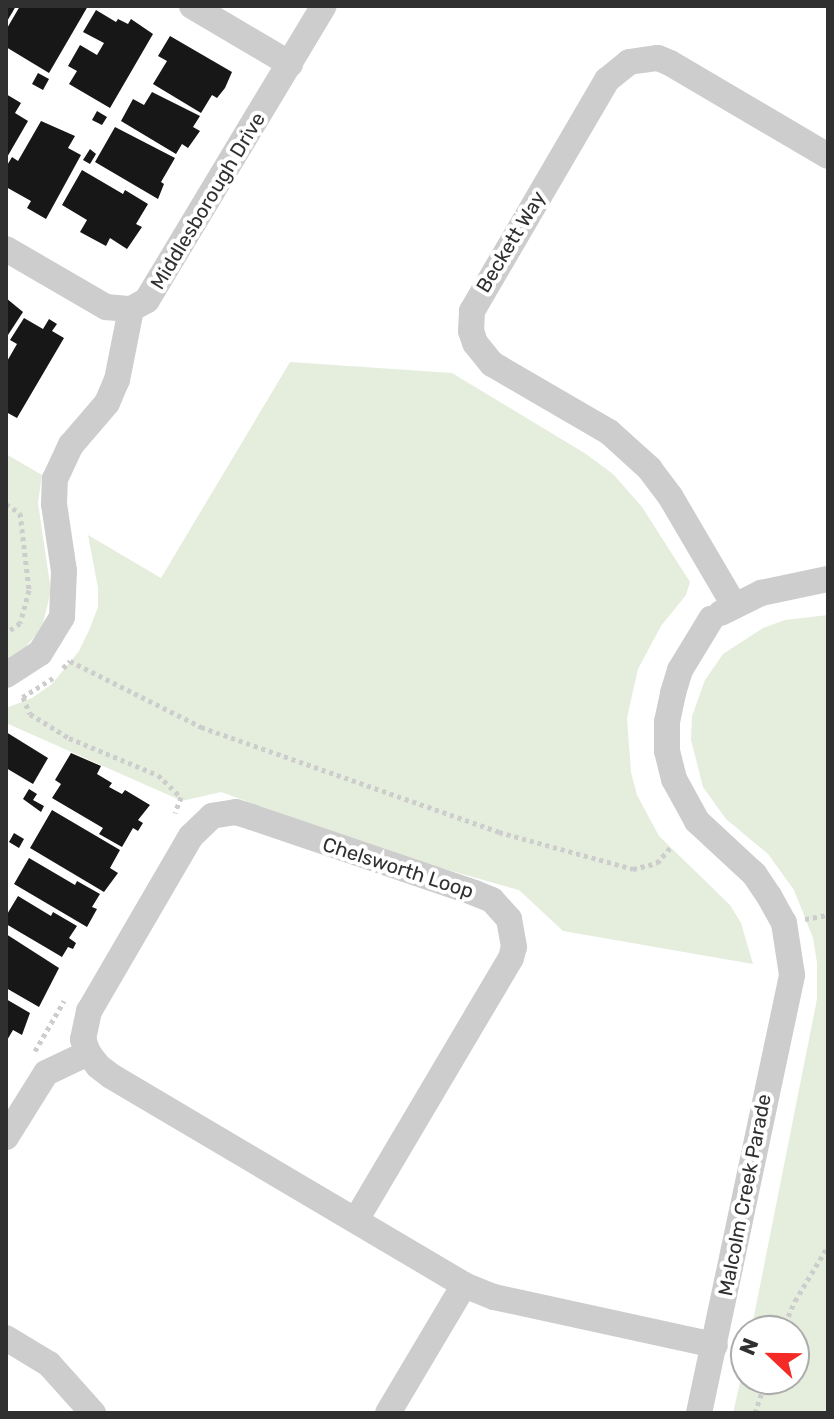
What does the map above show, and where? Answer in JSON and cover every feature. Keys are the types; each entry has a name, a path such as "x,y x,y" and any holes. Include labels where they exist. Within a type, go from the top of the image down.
{"street":[{"path":"192,6 290,64"},
{"name":"Middlesborough Drive","path":"131,309 153,293 324,6"},
{"name":"Beckett Way","path":"734,605 670,496 650,469 609,432 492,364 475,343 471,331 472,311 607,80 629,62 658,58 670,63 828,156"},
{"path":"6,249 90,300 106,307 131,309 117,380 107,403 71,445 55,479 54,504 65,595 62,617 40,653 6,675"},
{"name":"Malcolm Creek Parade","path":"699,1413 792,975 784,923 754,874 697,821 674,779 667,751 667,722 680,670 711,619 761,593 828,579"},
{"name":"Chelsworth Loop","path":"88,1053 83,1039 89,1011 191,836 212,816 236,812 492,900 509,919 514,947 511,958 356,1220"},
{"path":"6,1137 46,1073 88,1053 111,1076 464,1285 494,1297 715,1345"},
{"path":"388,1413 464,1285"},
{"path":"6,1338 49,1364 93,1413"}],"path":[{"path":"6,504 20,513 29,590 20,623 6,633"},
{"path":"172,818 181,797 166,782 69,738 26,708 23,697 44,686 70,661 201,727 499,832 633,869 657,863 672,846"},
{"path":"32,1055 72,987"},
{"path":"789,1315 828,1246"}],"green space":[{"path":"290,362 452,373 586,454 613,474 642,507 690,582 686,595 661,626 638,669 627,718 631,772 637,795 659,836 730,905 741,923 753,964 563,931 519,890 395,855 221,792 182,801 6,723 6,708 32,698 52,684 79,651 90,628 98,607 98,588 88,535 161,578"},
{"path":"6,454 42,475 38,503 51,591 43,623 35,636 25,648 6,660"},
{"path":"828,615 828,1413 733,1413 737,1395 810,1395 810,1315 754,1315 817,999 817,963 813,938 794,890 768,854 726,819 703,787 691,740 692,716 705,680 723,654 763,628 785,620"}],"building":[{"path":"6,6 16,6 6,23"},
{"path":"20,6 88,6 49,73 6,47 6,30"},
{"path":"96,10 116,22 118,19 128,24 131,19 153,34 110,108 69,84 77,71 68,66 80,45 97,55 104,43 83,32"},
{"path":"170,36 232,72 225,88 217,98 212,95 201,113 153,84 167,61 158,56"},
{"path":"38,73 49,79 43,90 32,84"},
{"path":"152,92 200,116 193,127 200,131 188,148 182,144 176,154 121,121 133,99 144,105"},
{"path":"6,94 21,103 15,113 28,121 6,159"},
{"path":"97,111 107,117 102,125 92,120"},
{"path":"41,121 75,136 68,148 81,155 46,219 27,208 31,201 6,187 6,167 12,157 18,161"},
{"path":"115,127 175,158 161,182 164,184 158,199 95,162"},
{"path":"90,149 96,154 90,164 83,160"},
{"path":"82,170 123,194 125,190 148,204 136,224 142,227 127,249 110,238 106,246 80,232 87,220 62,205"},
{"path":"6,298 23,312 6,338"},
{"path":"24,318 43,329 49,319 57,324 52,331 64,338 17,418 6,412 6,363 17,344 10,340"},
{"path":"6,732 48,758 33,784 6,768"},
{"path":"71,753 101,766 97,774 112,783 109,787 122,794 125,790 150,805 138,820 143,823 138,831 133,828 122,847 99,834 103,828 52,798 61,784 55,780"},
{"path":"29,789 37,794 33,800 44,806 41,812 23,799"},
{"path":"52,810 120,850 110,868 118,873 104,892 30,848"},
{"path":"14,833 24,839 19,848 9,842"},
{"path":"29,858 75,885 77,881 100,894 92,907 97,909 87,927 14,884"},
{"path":"18,896 51,916 53,912 77,926 69,938 76,943 73,949 68,947 62,957 6,924 6,916"},
{"path":"6,934 59,968 39,1007 6,988"},
{"path":"6,999 30,1013 22,1035 13,1030 6,1042"}]}
